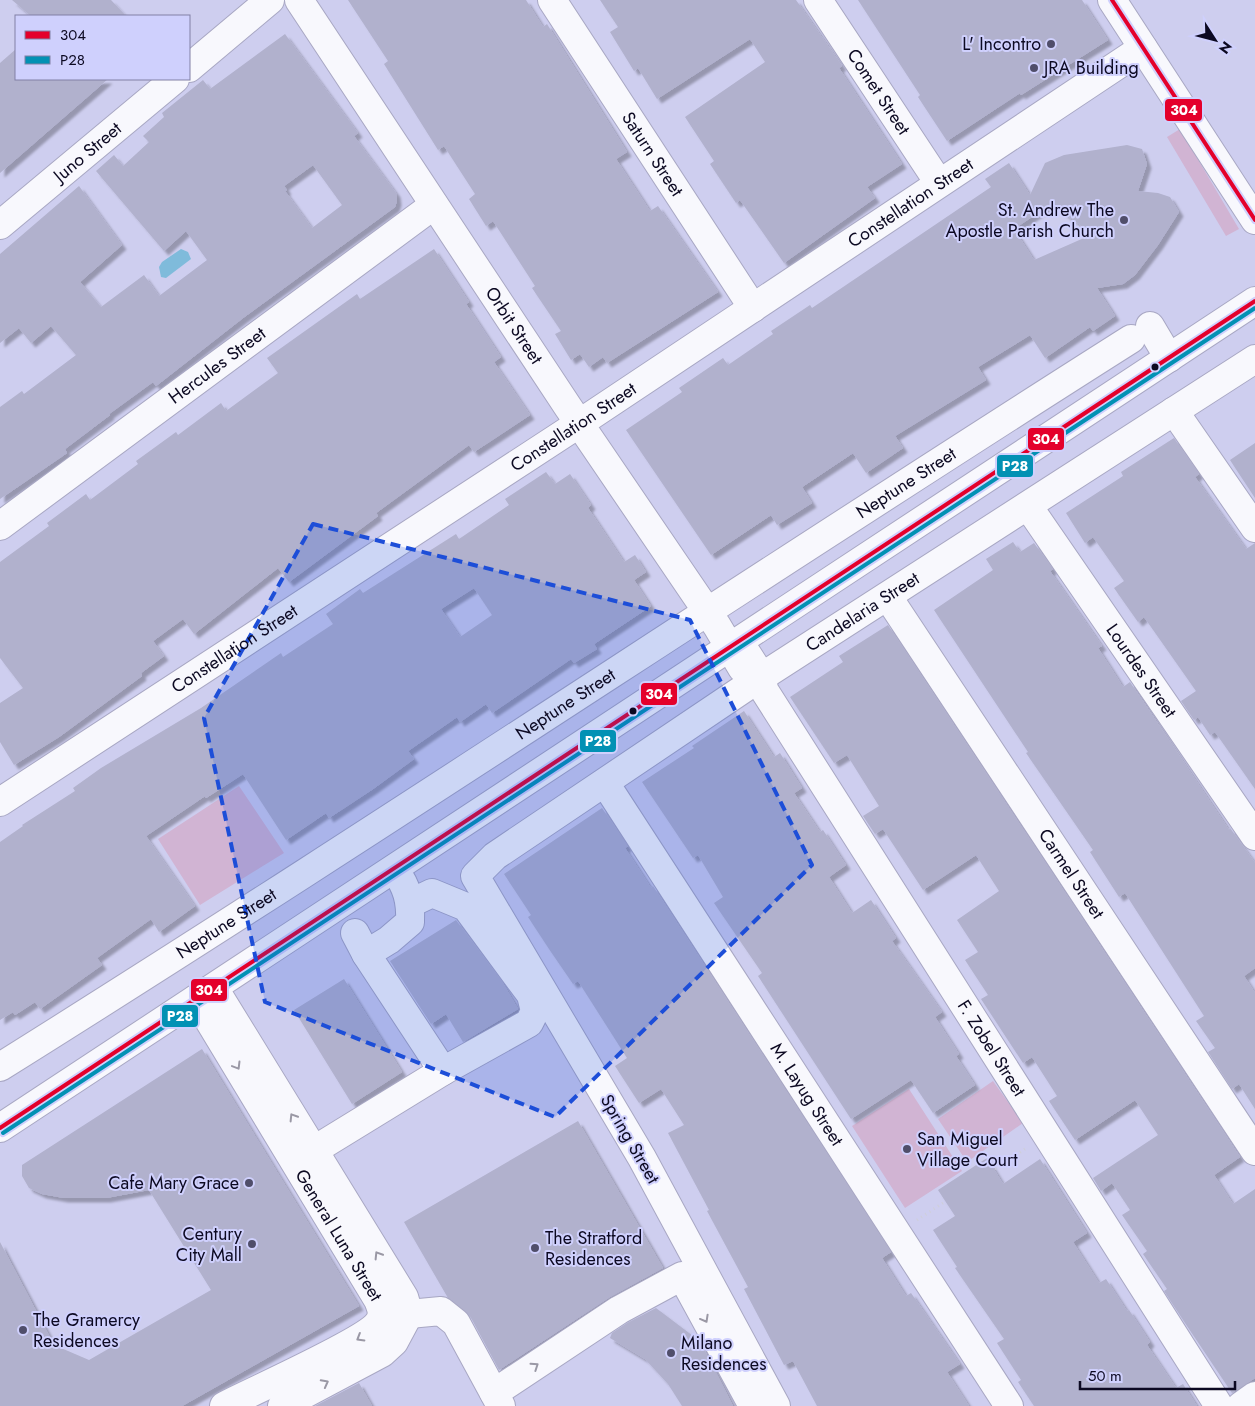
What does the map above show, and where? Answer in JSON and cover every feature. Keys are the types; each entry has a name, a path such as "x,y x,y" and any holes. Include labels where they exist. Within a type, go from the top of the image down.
{"street":[{"path":"190,67 270,0"},
{"name":"Orbit Street","path":"299,0 706,610 735,646"},
{"name":"Saturn Street","path":"552,0 753,308"},
{"name":"Comet Street","path":"818,0 939,183"},
{"path":"1112,0 1255,220"},
{"name":"Constellation Street","path":"0,802 580,423 1143,48"},
{"name":"Juno Street","path":"0,225 174,80"},
{"name":"Hercules Street","path":"0,526 434,205"},
{"path":"0,1128 395,870 1255,302"},
{"name":"Neptune Street","path":"0,1067 149,973 706,610 1140,332 1170,358"},
{"name":"Candelaria Street","path":"475,876 495,856 605,783 1255,359"},
{"path":"1174,412 1255,528"},
{"name":"Lourdes Street","path":"1028,506 1255,836"},
{"name":"Carmel Street","path":"888,597 1255,1151"},
{"name":"F. Zobel Street","path":"735,646 1219,1406"},
{"name":"M. Layug Street","path":"605,783 1009,1406"},
{"path":"395,870 404,883 411,903 410,922 389,940 360,944 442,1072"},
{"name":"Spring Street","path":"475,876 642,1158 776,1406"},
{"path":"304,1156 442,1072 529,1023 535,1011 531,996 466,907 432,893 411,903"},
{"name":"General Luna Street","path":"205,993 304,1156 404,1297 409,1314"},
{"name":"General Luna Street","path":"224,1406 358,1339 373,1329 381,1318 382,1311 378,1300 304,1156"},
{"path":"282,1406 382,1353 394,1342 409,1314 441,1311 456,1323 498,1399 619,1310 682,1276 753,1406"},
{"path":"1241,1406 1255,1396"}],"path":[{"path":"995,1169 1046,1136"},
{"path":"898,1234 946,1201"}],"highlighted area":[{"path":"313,524 690,620 812,865 555,1117 265,1002 204,718"}],"shaded area":[{"path":"1180,129 1239,229 1226,236 1167,137"},
{"path":"239,786 284,853 200,905 158,839"},
{"path":"993,1081 1023,1123 967,1162 938,1119"},
{"name":"San Miguel Village Court","path":"909,1089 962,1171 905,1208 852,1126"}],"water":[{"path":"181,249 188,252 191,259 166,278 161,277 159,267 162,262"}],"building":[{"path":"12,0 111,0 125,15 30,15"},
{"path":"348,0 526,0 543,27 547,24 627,152 616,159 650,211 658,206 718,292 607,363 603,357 589,367 580,354 571,360 555,334 561,331 532,288 535,286 493,221 486,226 469,199 475,194 444,146 438,150 384,64 388,61"},
{"path":"600,0 796,0 842,66 839,68 902,164 867,187 875,198 784,263 740,200 736,203 710,164 714,161 685,117 765,62 750,39 657,99 638,68 634,71 610,32 618,27"},
{"path":"858,0 1082,0 1108,40 1021,95 1020,93 947,141 918,97 920,95"},
{"path":"285,34 358,133 354,136 396,193 397,201 395,207 243,318 156,386 153,382 109,414 65,449 67,453 0,499 0,407 22,391 24,394 76,355 51,326 31,343 19,328 0,343 0,254 79,186 122,245 80,282 101,307 144,275 159,296 207,260 186,231 164,251 96,171 114,155 123,166 149,142 143,136 164,117 162,113 203,80 210,89","holes":["313,165 342,205 312,228 285,191 287,190 284,186"]},
{"path":"15,50 15,80 107,80 0,173 0,63"},
{"path":"1127,145 1142,149 1147,164 1138,191 1158,193 1170,197 1179,212 1158,245 1135,275 1123,284 1097,288 1115,316 1093,331 1090,327 1045,358 1030,335 978,367 986,380 895,436 903,448 866,473 853,453 802,487 812,503 777,525 771,515 711,555 626,430 682,392 679,388 723,358 728,365 773,334 771,331 810,305 812,308 991,187 985,179 1009,163 1030,195 1045,163 1064,155","holes":["1051,204 1093,234 1034,260 1014,229"]},
{"path":"434,249 469,302 466,304 501,357 494,362 530,415 474,452 469,445 376,513 378,516 289,582 278,568 194,634 183,619 153,641 164,656 141,673 142,676 59,737 14,765 0,742 0,703 23,688 0,658 0,562 49,526 47,523 86,494 90,500 138,464 136,461 176,432 178,435 221,403 226,411 278,373 267,358 357,294 360,299"},
{"path":"1174,438 1199,474 1195,477 1246,549 1255,543 1255,789 1215,732 1210,735 1198,717 1194,720 1181,701 1196,691 1144,617 1138,622 1114,588 1124,581 1093,537 1085,543 1066,513 1123,476 1121,472"},
{"path":"1255,443 1255,498 1230,460"},
{"path":"546,472 555,484 570,474 591,505 588,508 624,562 635,555 646,572 634,580 651,606 594,644 597,649 574,663 571,659 492,713 486,704 460,722 457,717 408,751 414,759 373,789 329,818 326,813 286,840 243,774 206,798 205,796 146,836 195,906 159,932 151,919 97,958 102,965 40,1009 35,1002 15,1015 13,1012 0,1020 0,842 22,825 75,791 73,788 101,768 201,708 281,653 283,657 333,624 326,614 360,589 363,593 456,534 459,539 509,505 505,499","holes":["474,588 492,615 460,637 441,609"]},
{"path":"1013,542 1020,552 1034,543 1053,569 1050,571 1102,646 1098,648 1123,687 1130,682 1229,830 1230,828 1255,863 1255,968 1244,976 1255,993 1255,1109 1239,1084 1232,1089 1208,1052 1215,1048 1196,1021 1204,1016 1125,893 1119,897 1090,852 1093,850 1026,753 1028,752 934,610 993,570 986,559"},
{"path":"888,625 1240,1157 1214,1175 1233,1204 1255,1189 1255,1378 1232,1393 1164,1291 1167,1289 1143,1254 1147,1251 1122,1215 1130,1210 1112,1183 1101,1191 1093,1178 1158,1135 1135,1100 1075,1140 1049,1101 1057,1096 1032,1057 1023,1063 981,999 988,995 965,960 978,952 957,920 999,891 976,855 923,890 883,829 875,834 863,816 879,806 847,755 834,763 790,697 843,662 839,656"},
{"path":"744,711 774,757 780,753 802,788 794,793 820,832 823,830 846,865 829,877 852,913 871,900 896,938 892,941 942,1012 935,1017 959,1054 956,1056 975,1085 933,1113 911,1080 851,1119 758,976 762,973 714,903 723,897 698,855 693,858 642,782 694,748 692,746"},
{"path":"602,808 628,846 625,848 651,888 653,886 891,1252 882,1258 906,1296 911,1293 960,1364 947,1372 969,1406 817,1406 793,1361 784,1365 744,1289 748,1287 668,1133 684,1125 661,1089 639,1103 615,1066 627,1058 578,981 573,984 549,949 528,917 531,915 504,874"},
{"path":"456,920 501,980 518,1009 463,1042 446,1014 431,1024 390,961"},
{"path":"344,979 402,1072 352,1104 294,1010"},
{"name":"Century City Mall","path":"202,1049 359,1306 182,1406 0,1406 0,1242 54,1345 89,1360 211,1290 149,1190 106,1198 64,1198 42,1194 29,1188 22,1176 22,1165"},
{"name":"The Stratford Residences","path":"578,1121 663,1268 610,1297 499,1370 470,1316 448,1298 404,1222"},
{"path":"987,1158 1003,1184 1040,1159 1087,1233 1073,1242 1099,1283 1106,1279 1150,1342 1147,1345 1176,1388 1183,1384 1197,1406 1034,1406 1018,1382 1021,1380 997,1343 1004,1339 955,1268 957,1267 933,1230 955,1216 938,1190"},
{"name":"Milano Residences","path":"656,1308 693,1336 705,1351 733,1406 682,1406 668,1384 645,1359 610,1338 612,1333 627,1323"},
{"path":"359,1383 372,1406 315,1406"}],"transit line":[{"name":"304","path":"1112,0 1255,220"},
{"name":"304","path":"0,1128 1255,301"},
{"name":"P28","path":"3,1133 1255,308"}],"place":[{"name":"L' Incontro","path":"1051,44"},
{"name":"JRA Building","path":"1034,68"},
{"name":"St. Andrew The Apostle Parish Church","path":"1124,220"},
{"name":"San Miguel Village Court","path":"907,1149"},
{"name":"Cafe Mary Grace","path":"249,1183"},
{"name":"Century City Mall","path":"252,1244"},
{"name":"The Stratford Residences","path":"535,1248"},
{"name":"The Gramercy Residences","path":"23,1330"},
{"name":"Milano Residences","path":"671,1353"}]}
